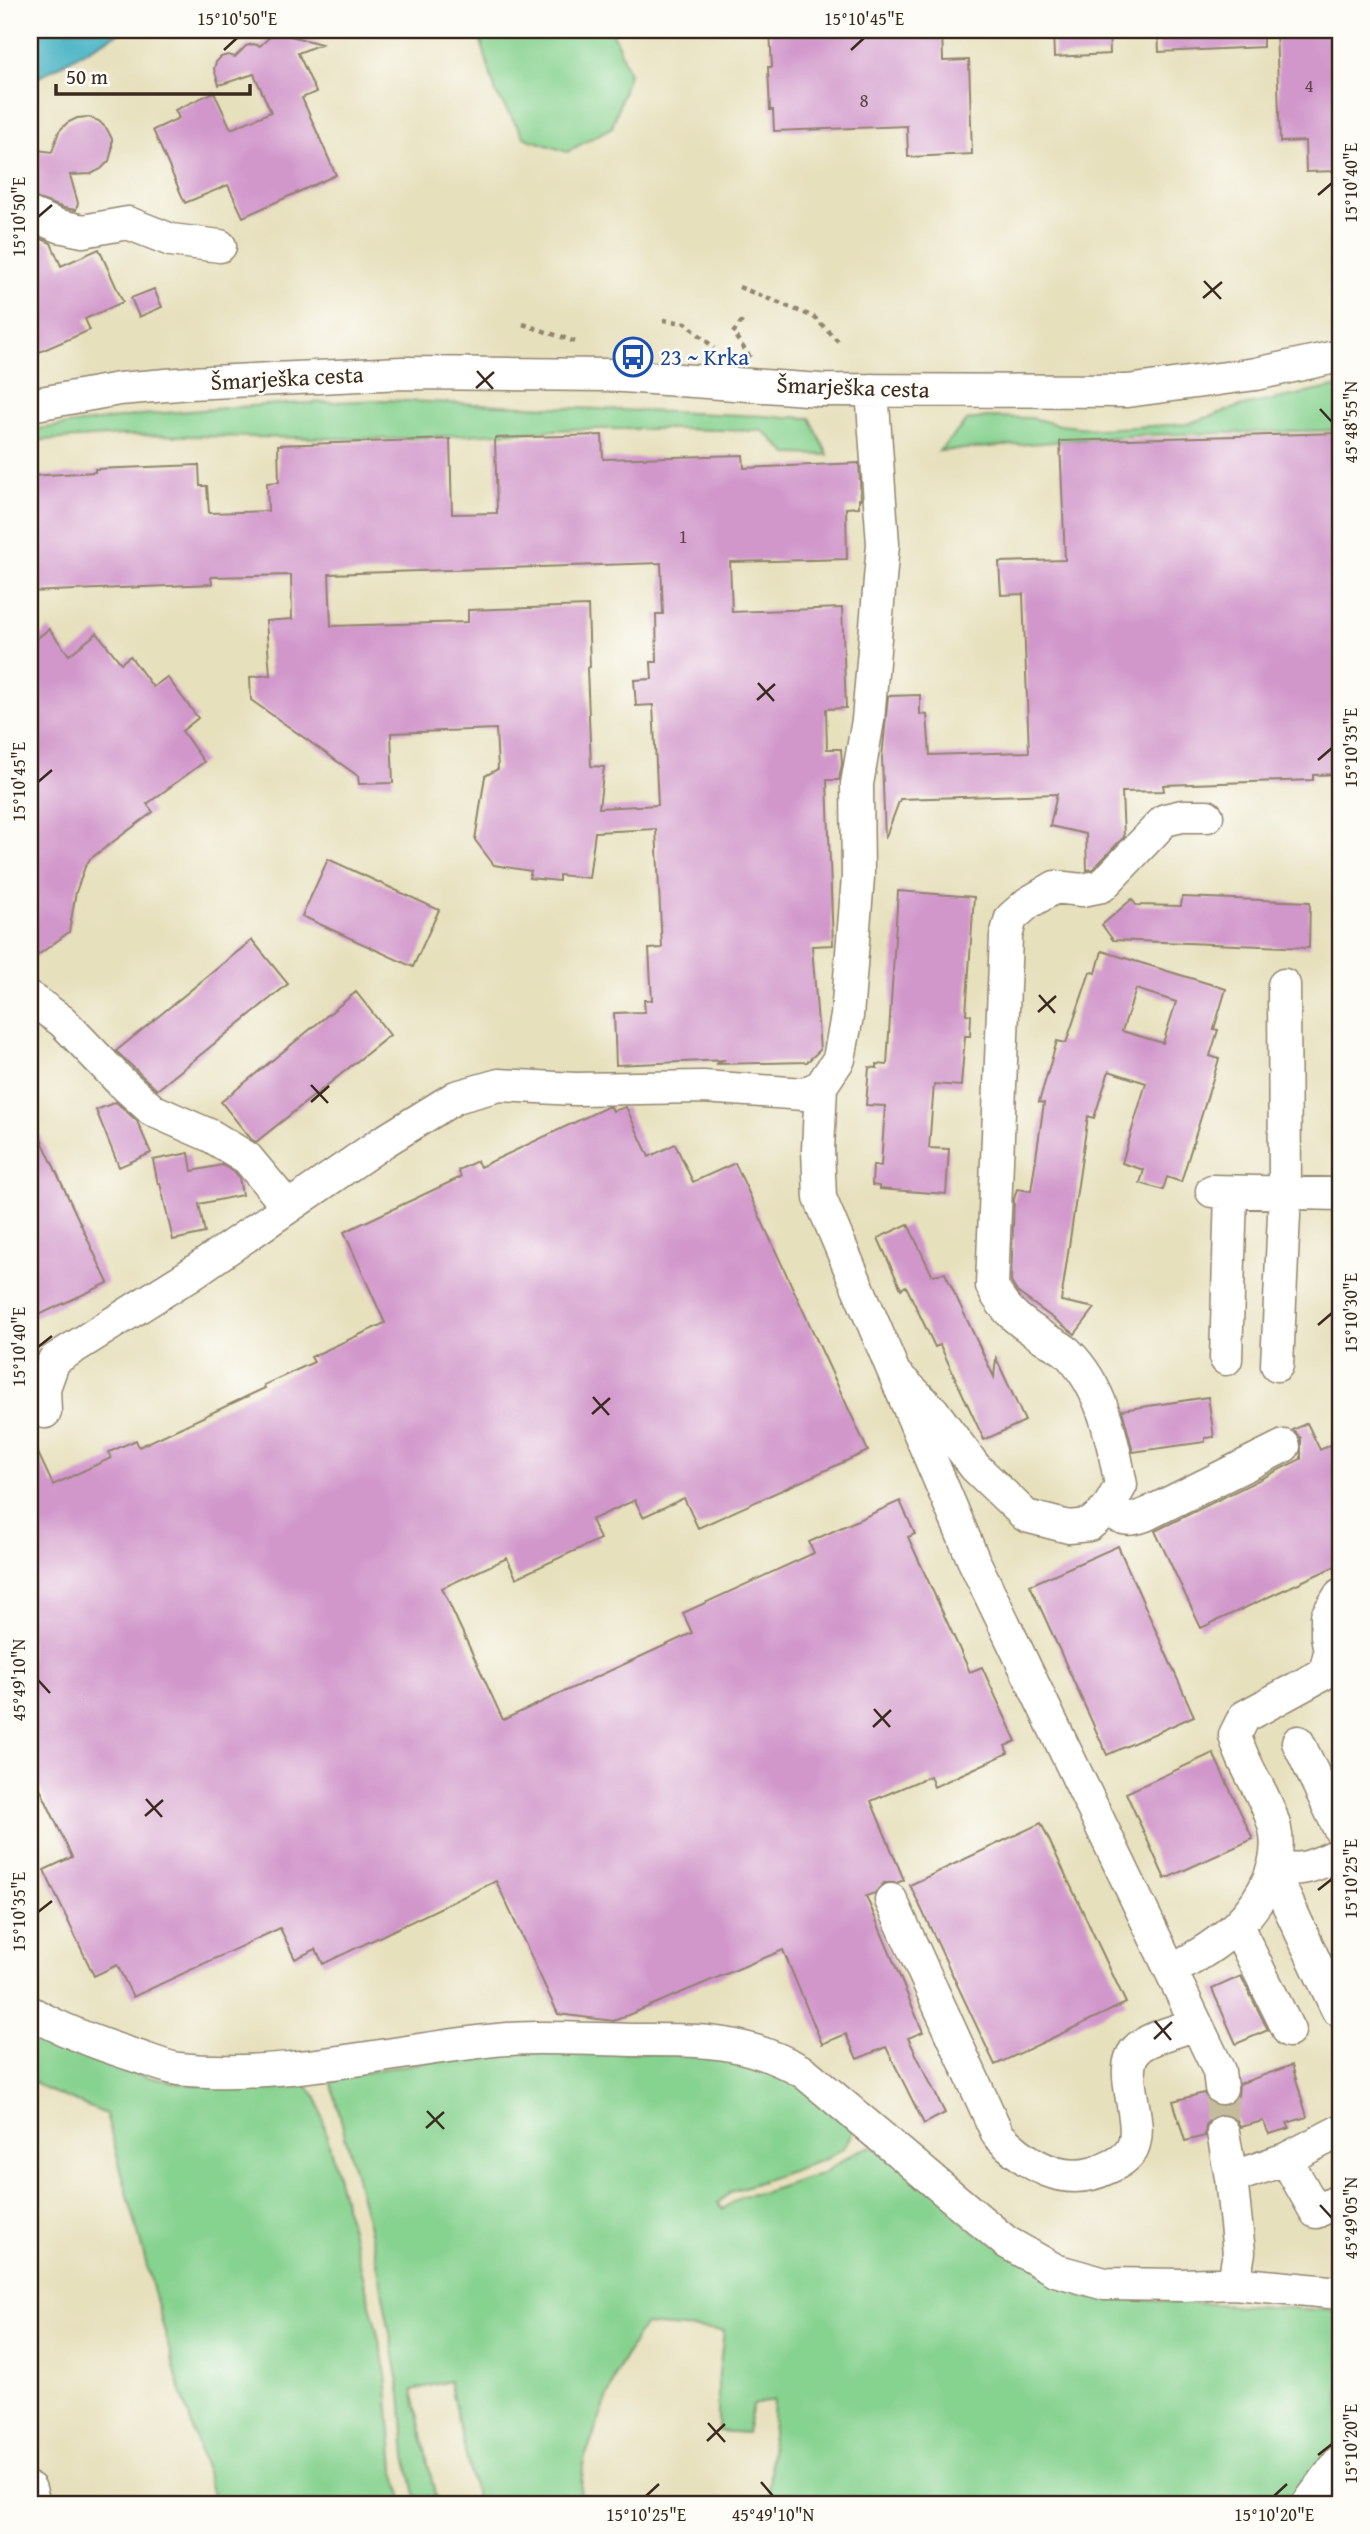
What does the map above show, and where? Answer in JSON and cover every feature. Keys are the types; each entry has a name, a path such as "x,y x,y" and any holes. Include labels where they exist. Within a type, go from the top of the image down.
{"street":[{"path":"30,214 59,226 83,231 128,223 171,240 220,246"},
{"name":"Šmarješka cesta","path":"30,405 119,389 402,373 609,375 820,390 1127,391 1256,374 1340,356"},
{"path":"872,390 883,544 868,720 857,784 858,877 847,1016 839,1059 821,1086 818,1150 820,1198 973,1559 1219,2071 1221,2088"},
{"path":"895,1374 933,1411 975,1467 1026,1516 1069,1527 1089,1525 1107,1510 1121,1485 1103,1410 1093,1386 1067,1352 1026,1326 1000,1303 992,1286 1006,936 1011,918 1028,903 1055,887 1082,890 1102,886 1166,820 1182,816 1207,816"},
{"path":"1276,1365 1285,1193 1284,985"},
{"path":"30,998 62,1021 152,1110 211,1136 247,1158 288,1207"},
{"path":"45,1412 44,1388 54,1360 188,1276 456,1097 499,1085 575,1089 704,1087 804,1094 821,1086"},
{"path":"1226,1359 1222,1192 1340,1194"},
{"path":"1107,1510 1119,1518 1130,1520 1145,1515 1284,1446"},
{"path":"1171,1971 1223,1939 1244,1920 1277,1861 1275,1829 1238,1748 1235,1735 1244,1717 1325,1673 1330,1652 1327,1616 1340,1595"},
{"path":"1298,1742 1340,1830"},
{"path":"1273,1868 1292,1870 1309,1867 1340,1854"},
{"path":"1273,1868 1337,2009"},
{"path":"891,1900 998,2135 1017,2155 1037,2165 1060,2174 1082,2177 1121,2161 1132,2149 1136,2132 1129,2063 1137,2049 1196,2024"},
{"path":"1237,1926 1289,2031"},
{"path":"30,2012 101,2045 175,2068 244,2071 310,2066 481,2041 540,2039 697,2040 757,2050 783,2060 805,2073 1006,2242 1055,2270 1105,2284 1182,2286 1234,2283 1340,2293"},
{"path":"1231,2178 1286,2158 1340,2131"},
{"path":"1223,2132 1239,2252 1234,2283"},
{"path":"1286,2158 1316,2212 1340,2200"},
{"path":"1308,2504 1340,2461"},
{"path":"30,2489 34,2504"}],"path":[{"path":"740,287 814,317 839,342"},
{"path":"663,320 686,323 714,348"},
{"path":"742,321 733,333 752,361"},
{"path":"523,324 579,344"}],"green space":[{"path":"478,30 612,30 629,74 612,127 567,152 525,138 496,93"},
{"path":"1340,386 1340,430 1141,435 939,451 967,421 986,417 1032,418 1060,425 1098,429 1187,424 1238,407"},
{"path":"383,400 810,418 828,455 788,454 763,431 675,429 576,429 390,439 124,435 30,441 30,430 141,415 262,405"},
{"path":"30,2029 92,2058 157,2079 228,2086 304,2083 317,2097 377,2331 386,2374 394,2468 407,2504 216,2504 177,2378 106,2114 45,2089 30,2079"},
{"path":"608,2050 755,2059 779,2067 854,2131 843,2148 828,2158 730,2192 718,2203 723,2209 742,2196 765,2192 823,2173 856,2152 871,2146 1125,2299 1340,2311 1340,2448 1298,2504 778,2504 769,2492 774,2400 753,2405 747,2433 718,2431 718,2382 724,2331 644,2325 620,2365 584,2460 579,2504 477,2504 449,2381 412,2390 437,2504 422,2504 415,2494 406,2456 401,2394 375,2251 331,2081 382,2069 470,2055"}],"water":[{"path":"30,30 124,30 30,82"}],"building":[{"path":"770,30 942,30 943,61 969,60 972,154 908,157 907,126 774,131 768,67 772,67"},
{"path":"1053,30 1109,30 1110,54 1054,57"},
{"path":"1158,30 1263,30 1263,47 1159,52"},
{"path":"1276,30 1340,30 1340,155 1335,155 1336,171 1306,172 1305,141 1280,142"},
{"path":"279,33 321,44 298,53 316,92 302,98 336,175 243,217 228,185 185,203 153,130 179,118 175,110 214,92 231,129 271,112 254,74 219,85 214,69 221,57 235,57 246,46 260,46 272,35"},
{"path":"88,117 99,121 107,129 112,139 112,150 109,161 101,169 91,174 70,175 78,203 76,210 30,196 30,149 52,152 59,131 67,123"},
{"path":"30,234 51,243 61,266 99,249 123,302 85,319 90,330 30,356"},
{"path":"154,289 162,307 139,317 131,298"},
{"path":"1340,433 1340,774 1313,775 1313,780 1163,785 1164,791 1122,792 1124,837 1093,869 1087,870 1086,834 1050,826 1057,794 900,799 885,839 882,758 888,696 920,695 920,714 927,715 930,755 1029,752 1023,594 1001,595 999,562 1065,560 1060,441"},
{"path":"602,435 603,459 743,455 744,468 859,463 859,507 846,508 847,559 730,562 732,612 842,608 846,708 826,709 827,749 841,749 842,764 839,780 827,780 833,945 812,946 820,1050 807,1062 716,1064 725,1060 616,1065 614,1013 645,1012 644,1000 652,1000 649,949 662,948 656,829 595,832 589,878 559,875 559,881 529,878 531,871 494,865 475,840 485,776 498,769 496,729 391,733 393,783 359,784 358,776 251,700 250,677 270,675 266,621 292,619 291,575 211,577 212,584 30,592 30,476 95,472 95,469 199,465 200,486 207,486 209,513 268,511 267,483 279,482 278,445 450,439 452,514 497,513 495,438","holes":["661,563 663,614 656,614 657,662 651,662 652,679 634,680 636,706 653,705 658,805 599,808 604,767 591,766 587,668 590,667 588,606 468,610 468,622 331,626 329,574"]},
{"path":"49,629 69,655 97,633 121,663 130,656 153,687 167,677 198,718 182,731 204,762 147,804 153,812 90,859 76,892 69,932 30,961 30,644"},
{"path":"328,859 439,910 413,967 302,916"},
{"path":"898,891 974,897 966,1014 971,1015 970,1036 965,1036 961,1086 934,1084 929,1148 949,1149 946,1194 879,1189 879,1186 872,1185 873,1165 881,1166 885,1106 866,1105 869,1067 887,1065"},
{"path":"1182,897 1310,902 1309,948 1113,940 1102,925 1132,899 1136,905 1181,906"},
{"path":"252,940 288,984 157,1090 116,1051"},
{"path":"1102,951 1226,989 1214,1029 1218,1030 1210,1056 1219,1059 1181,1182 1167,1177 1163,1190 1140,1183 1144,1170 1122,1163 1146,1083 1109,1071 1094,1118 1088,1116 1061,1301 1095,1308 1075,1334 1017,1292 1011,1282 1014,1199 1017,1189 1031,1191 1044,1103 1039,1102 1057,1041 1066,1043 1090,972 1096,973","holes":["1136,989 1176,1002 1163,1043 1122,1031"]},
{"path":"356,992 390,1035 256,1142 251,1139 221,1102"},
{"path":"116,1102 137,1121 151,1153 119,1167 96,1110"},
{"path":"611,1107 613,1111 626,1107 649,1157 675,1144 693,1182 735,1163 868,1451 698,1528 684,1498 643,1517 635,1500 591,1520 600,1539 516,1578 507,1558 442,1588 503,1720 692,1633 683,1613 814,1553 809,1542 900,1501 915,1534 908,1537 970,1672 982,1667 1016,1741 1005,1746 1008,1753 934,1787 930,1776 871,1801 904,1880 884,1883 875,1893 866,1896 923,2032 908,2038 945,2113 924,2124 886,2047 857,2059 846,2034 822,2044 783,1950 614,2021 558,2014 496,1881 323,1964 316,1949 295,1959 280,1928 133,1997 117,1965 94,1976 44,1870 72,1857 30,1767 30,1436 53,1485 111,1458 109,1452 136,1440 139,1447 265,1388 264,1385 314,1362 311,1357 385,1323 344,1232 461,1177 458,1170 477,1161 480,1167"},
{"path":"30,1115 108,1283 30,1319"},
{"path":"189,1153 192,1171 222,1165 235,1172 239,1177 242,1195 199,1204 205,1233 173,1240 153,1160"},
{"path":"908,1224 932,1275 945,1273 994,1377 996,1358 1025,1421 984,1440 940,1345 935,1347 906,1286 901,1289 878,1238"},
{"path":"1208,1397 1214,1437 1205,1438 1205,1442 1133,1452 1122,1410"},
{"path":"1307,1423 1320,1450 1340,1440 1340,1564 1201,1628 1155,1531 1301,1459 1301,1438 1293,1430"},
{"path":"1118,1546 1194,1716 1107,1755 1030,1585"},
{"path":"1213,1753 1253,1839 1165,1879 1126,1793"},
{"path":"1041,1823 1126,2003 995,2065 910,1885"},
{"path":"1241,1976 1268,2030 1236,2044 1212,1989"},
{"path":"1292,2065 1307,2117 1287,2123 1290,2128 1269,2134 1263,2121 1240,2127 1237,2120 1230,2115 1219,2114 1211,2118 1206,2125 1205,2136 1185,2141 1173,2101 1204,2093 1213,2105 1224,2106 1238,2096 1239,2084"}],"tunnel":[{"path":"1221,2088 1223,2132"}],"place":[{"name":"23 ~ Krka","path":"633,357"}]}
